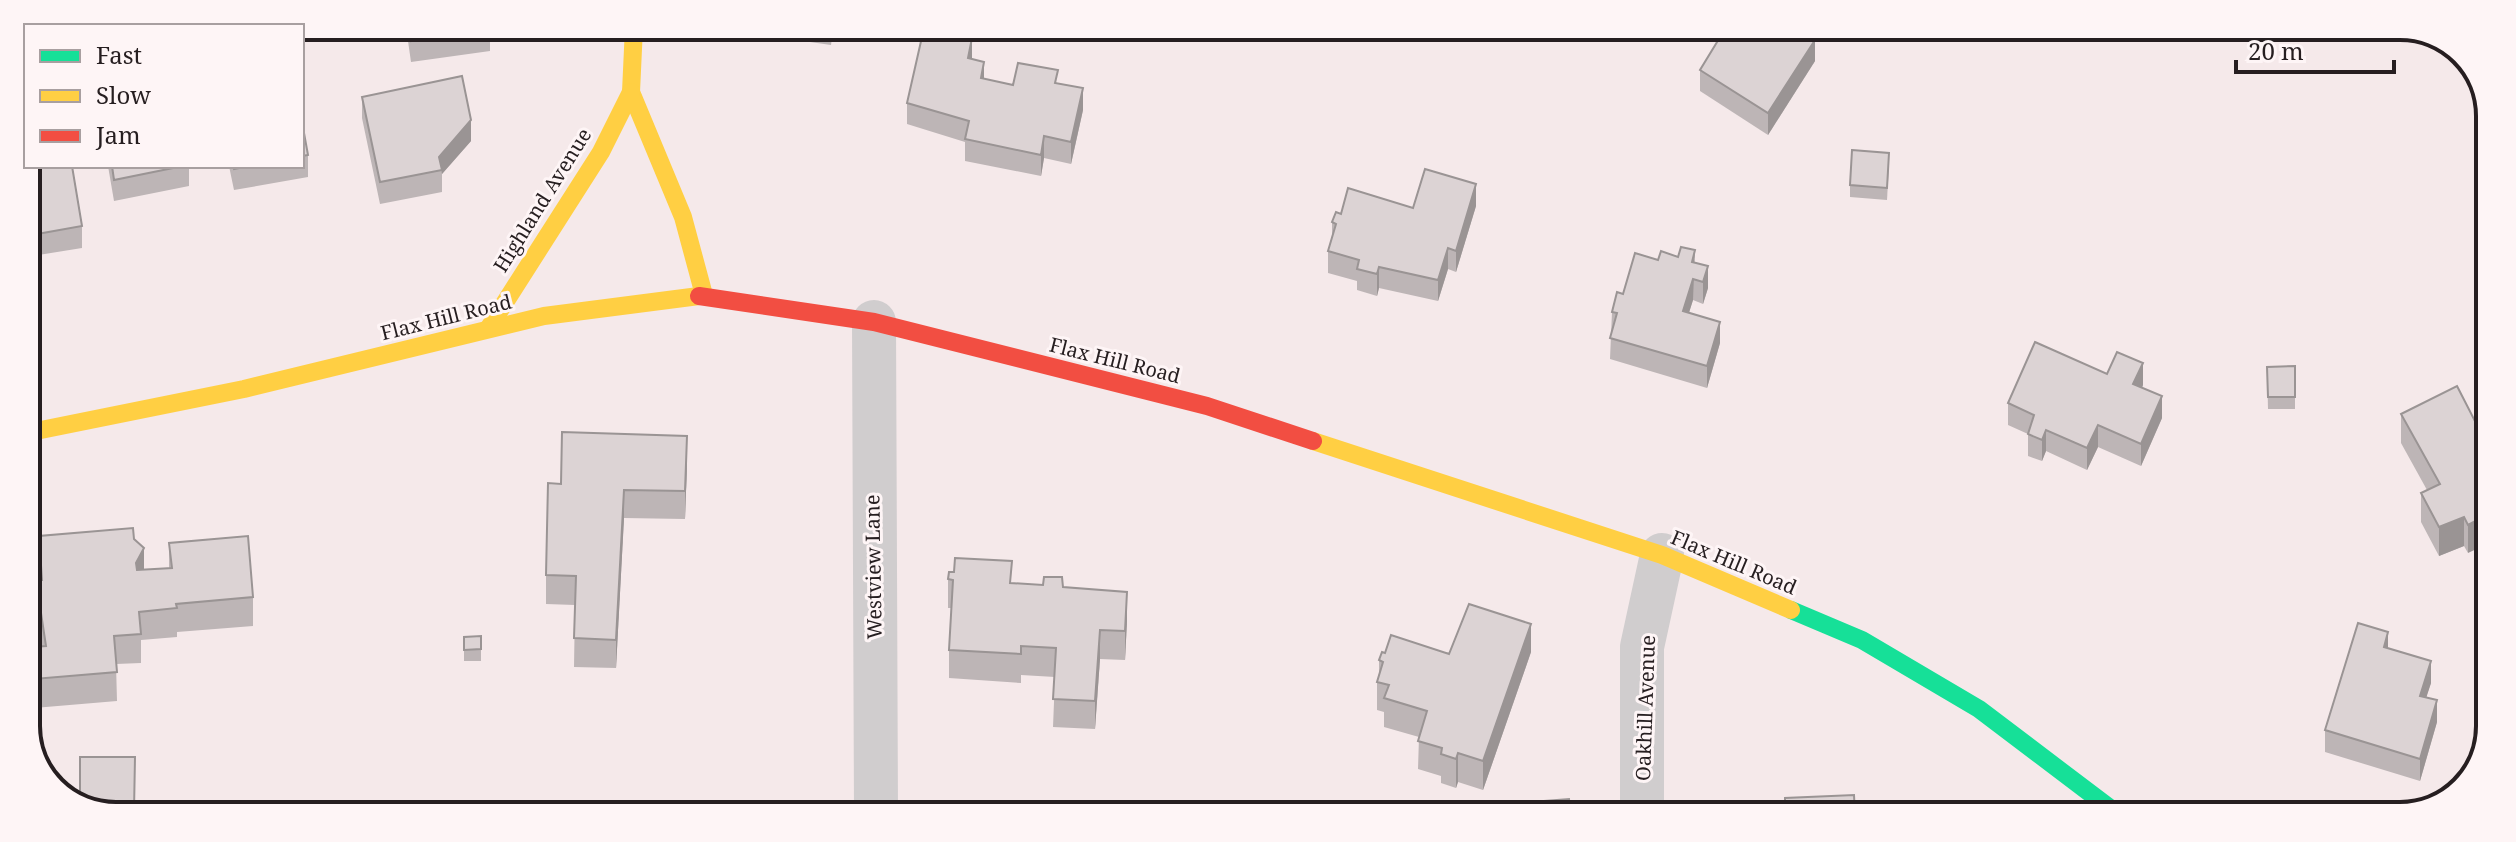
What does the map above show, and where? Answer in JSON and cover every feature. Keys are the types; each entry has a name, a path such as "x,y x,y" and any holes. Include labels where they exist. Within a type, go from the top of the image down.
{"main road":[{"name":"Highland Avenue","path":"488,329 601,152 631,92 633,40"},
{"name":"Highland Avenue","path":"631,92 683,217 704,295"},
{"name":"Flax Hill Road","path":"40,430 244,389 544,316 704,295 874,322 1207,406 1662,555 1862,640 1979,709 2102,802"}],"street":[{"name":"Westview Lane","path":"874,322 876,802"},
{"name":"Oakhill Avenue","path":"1642,802 1642,647 1662,555"}],"building":[{"path":"921,40 972,40 968,58 984,62 981,78 1013,85 1018,63 1058,70 1055,83 1083,88 1071,142 1044,136 1041,155 965,139 969,121 907,103"},
{"path":"1718,40 1815,40 1768,113 1700,70"},
{"path":"462,76 471,120 439,157 442,170 380,182 362,97"},
{"path":"304,133 308,155 304,156"},
{"path":"1852,150 1889,153 1887,188 1850,185"},
{"path":"40,168 72,168 82,226 40,234"},
{"path":"112,168 173,168 114,180"},
{"path":"1425,169 1476,184 1456,251 1448,248 1438,280 1379,267 1377,274 1357,269 1359,260 1328,251 1336,224 1332,222 1336,212 1341,214 1348,188 1413,208"},
{"path":"1681,247 1695,250 1692,262 1708,266 1703,282 1693,279 1683,311 1720,322 1707,366 1610,338 1617,313 1612,312 1617,292 1623,294 1635,253 1658,260 1661,251 1678,257"},
{"path":"2035,342 2107,374 2117,352 2143,363 2133,384 2162,396 2141,444 2098,425 2087,448 2046,430 2042,440 2028,434 2034,415 2008,403"},
{"path":"2295,366 2295,397 2268,397 2267,367"},
{"path":"2457,386 2476,423 2476,521 2468,525 2464,517 2439,527 2421,493 2440,484 2401,414"},
{"path":"562,432 687,436 685,491 624,490 616,640 574,638 576,576 546,575 548,483 561,484"},
{"path":"133,528 134,539 144,548 136,563 137,570 172,568 169,543 248,536 253,597 176,604 177,608 139,612 141,634 114,636 117,672 40,678 40,646 46,646 40,606 40,536"},
{"path":"955,558 1012,561 1010,583 1043,585 1044,577 1062,577 1063,587 1127,592 1125,631 1100,630 1095,701 1053,699 1056,648 1021,646 1021,654 949,650 953,580 948,579 949,572 954,572"},
{"path":"1469,604 1531,624 1483,761 1458,753 1456,759 1441,754 1442,748 1418,741 1427,711 1384,698 1389,685 1377,682 1383,662 1379,660 1391,635 1449,654"},
{"path":"2358,623 2388,632 2384,647 2431,661 2420,696 2437,700 2420,759 2325,730"},
{"path":"481,636 481,649 464,650 464,637"},
{"path":"80,757 135,757 134,802 106,801 80,792"},
{"path":"1854,795 1854,802 1785,802 1785,798"},
{"path":"1569,799 1569,802 1529,802"}],"traffic: fast":[{"path":"1791,610 1862,640 1979,709 2102,802"}],"traffic: slow":[{"path":"633,40 631,92 683,217 704,295"},
{"path":"488,329 601,152 631,92"},
{"path":"40,430 244,389 544,316 699,296"},
{"path":"1313,441 1662,555 1791,610"}],"traffic: jam":[{"path":"699,296 874,322 1207,406 1313,441"}]}
